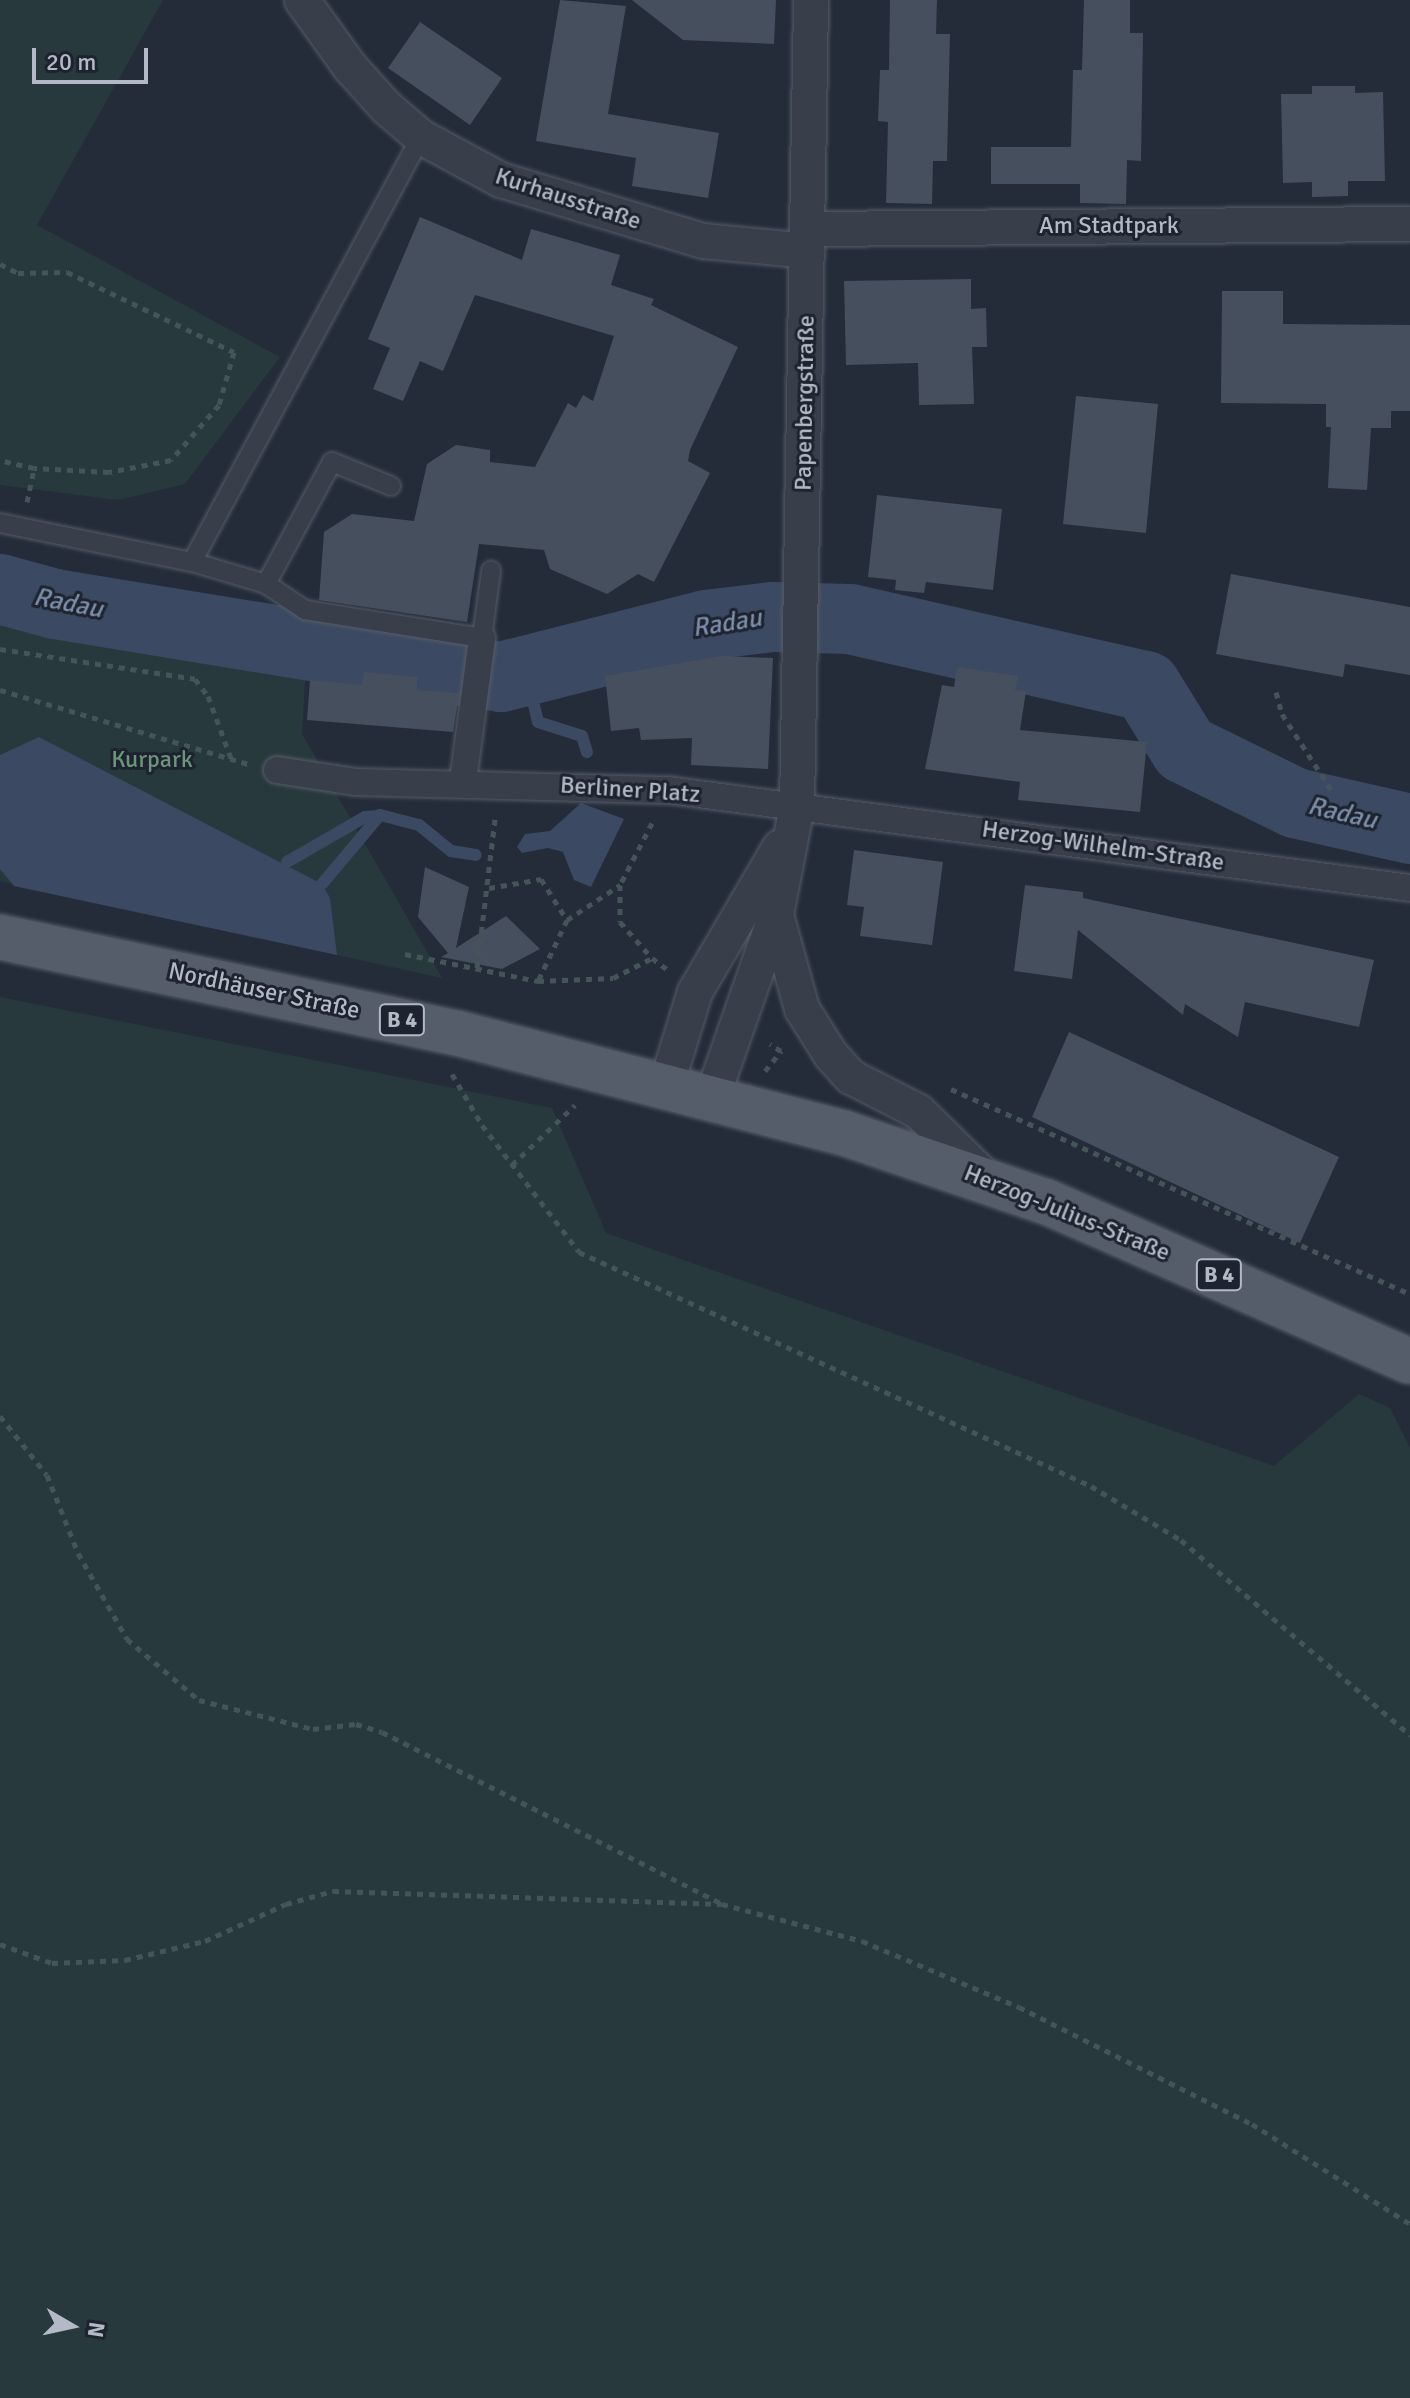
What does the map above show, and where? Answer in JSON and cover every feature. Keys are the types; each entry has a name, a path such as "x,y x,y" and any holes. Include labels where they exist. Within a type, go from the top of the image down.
{"main road":[{"name":"Nordhäuser Straße","path":"0,937 423,1025 726,1099"},
{"name":"Herzog-Julius-Straße","path":"726,1099 987,1179 1410,1361"}],"street":[{"name":"Kurhausstraße","path":"302,0 350,67 421,137 501,180 593,211 703,241 808,240"},
{"name":"Papenbergstraße","path":"797,806 802,660 811,0"},
{"name":"Am Stadtpark","path":"808,240 1410,224"},
{"path":"463,781 482,638"},
{"name":"Berliner Platz","path":"277,770 355,782 463,781 668,790 797,806"},
{"path":"726,1099 737,1019 776,915 797,806"},
{"path":"667,1083 695,992 761,882 797,806"},
{"name":"Herzog-Wilhelm-Straße","path":"797,806 1326,874 1410,888"},
{"path":"776,915 802,1009 831,1055 851,1077 919,1112 987,1179"}],"lane":[{"path":"192,562 421,137"},
{"path":"266,584 332,462 391,486"},
{"path":"0,523 192,562 266,584 305,610 482,638 491,571"}],"path":[{"path":"0,264 18,273 67,272 234,352 219,405 171,460 109,472 34,468 0,460"},
{"path":"0,649 195,679 208,696 232,761"},
{"path":"0,690 232,761 277,770"},
{"path":"1276,692 1282,714 1334,794"},
{"path":"477,968 489,888 499,782"},
{"path":"668,790 620,885 620,922 652,958 695,992"},
{"path":"489,888 541,879 567,920"},
{"path":"538,981 567,920 620,885"},
{"path":"405,954 538,981 613,978 652,958"},
{"path":"726,1099 781,1051 737,1019"},
{"path":"423,1025 512,1165 579,1252 1091,1486 1181,1540 1410,1735"},
{"path":"512,1165 613,1070"},
{"path":"948,1087 1410,1294"},
{"path":"0,1416 47,1475 78,1553 127,1639 199,1700 313,1729 356,1724 382,1732 722,1904 862,1941 1019,2007 1252,2124 1410,2224"},
{"path":"0,1944 52,1963 125,1960 205,1941 286,1904 333,1891 722,1904"}],"green space":[{"path":"0,0 163,0 37,225 280,357 185,484 118,500 0,485"},
{"name":"Kurpark","path":"0,569 308,631 302,734 442,978 0,881"},
{"path":"0,997 552,1108 606,1233 1274,1466 1359,1394 1390,1408 1410,1448 1410,2398 0,2398"}],"water":[{"path":"39,737 322,884 330,898 337,955 14,886 0,869 0,755"},
{"path":"581,803 624,819 591,887 574,880 563,852 548,848 522,853 517,847 525,834 550,831"}],"building":[{"path":"560,0 626,6 608,114 719,133 708,198 632,186 636,158 536,141"},
{"path":"632,0 776,0 774,44 683,40"},
{"path":"890,0 937,0 936,34 950,34 947,161 933,161 932,204 886,203 888,122 878,121 880,70 889,70"},
{"path":"1084,0 1130,0 1130,33 1143,33 1141,161 1127,160 1126,204 1080,203 1080,184 991,184 991,147 1071,147 1073,70 1082,70"},
{"path":"420,22 502,78 470,125 388,68"},
{"path":"1312,86 1355,86 1355,93 1383,92 1385,181 1348,181 1348,196 1312,197 1312,182 1283,183 1281,94 1312,94"},
{"path":"420,217 522,260 531,229 620,255 611,285 654,299 651,305 738,347 690,450 688,461 710,473 654,582 638,574 607,594 550,569 544,550 479,544 467,622 319,600 324,532 352,514 414,521 427,464 456,445 490,450 490,462 535,467 568,403 576,408 583,395 593,401 614,336 475,295 443,371 420,361 403,401 373,389 390,348 368,339"},
{"path":"971,279 971,309 986,308 987,347 972,347 974,404 919,405 918,363 846,365 844,281"},
{"path":"1222,291 1283,291 1283,324 1410,325 1410,411 1391,411 1391,428 1371,428 1367,490 1328,488 1331,427 1326,427 1326,404 1221,403"},
{"path":"1076,396 1158,404 1146,533 1063,524"},
{"path":"877,495 1002,509 993,590 926,582 924,593 895,590 896,580 868,577"},
{"path":"1231,574 1410,607 1410,675 1345,664 1343,677 1216,654"},
{"path":"722,656 773,658 768,769 691,765 692,738 641,740 639,728 611,731 605,676"},
{"path":"957,667 1018,676 1015,690 1026,691 1020,730 1147,742 1140,812 1018,800 1020,782 925,769 942,685 954,687"},
{"path":"364,672 417,677 417,690 459,693 453,732 307,720 310,680 362,685"},
{"path":"854,850 943,862 932,945 860,936 864,907 847,905"},
{"path":"425,867 469,887 456,948 506,916 540,949 502,969 441,957 448,953 418,917"},
{"path":"1025,885 1083,892 1083,898 1374,960 1359,1027 1245,1002 1238,1037 1185,1004 1183,1015 1078,930 1072,979 1014,971"},
{"path":"1069,1032 1339,1157 1300,1243 1032,1117"}],"waterway":[{"name":"Radau","path":"0,589 55,604 501,677 706,625 773,617 850,619 1146,686 1185,749 1295,803 1410,829"},
{"path":"526,671 538,722 582,736 587,752"},
{"path":"322,884 380,815 419,825 451,851 476,855"},
{"path":"287,862 365,817 379,816"}]}
